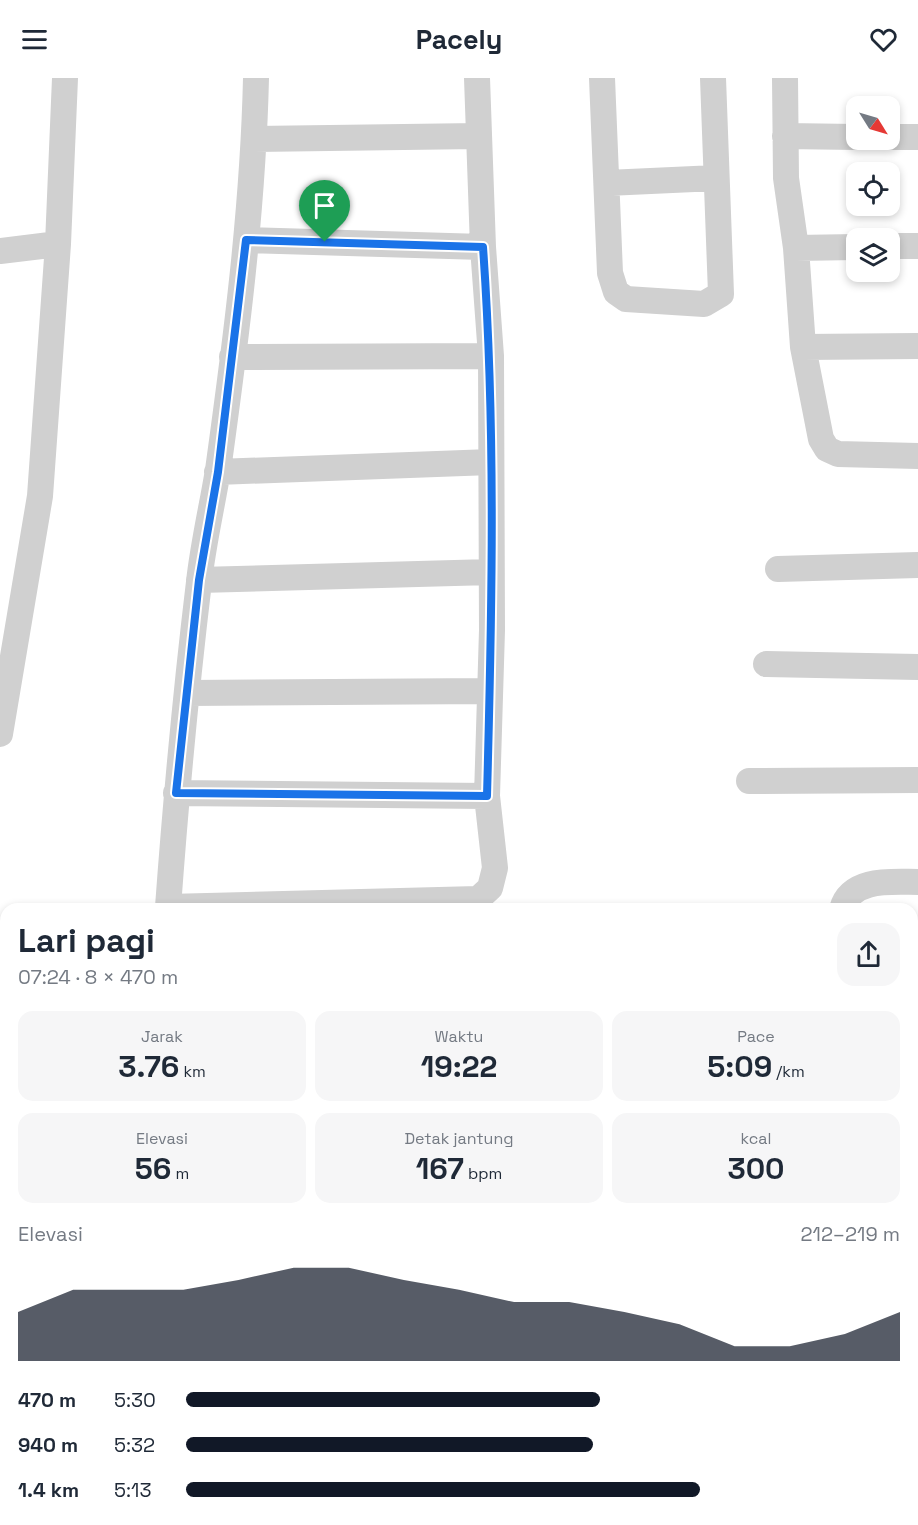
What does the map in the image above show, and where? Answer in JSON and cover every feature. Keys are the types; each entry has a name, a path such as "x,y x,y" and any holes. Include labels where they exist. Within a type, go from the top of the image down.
{"street":[{"path":"0,734 40,496 58,244 65,78"},
{"path":"168,903 176,793 199,580 218,472 246,240 255,139 256,78"},
{"path":"477,78 483,247 491,356 490,691 487,796 495,868 490,888 479,903"},
{"path":"602,78 610,273 616,292 626,300 704,304 721,294 713,78"},
{"path":"785,78 786,178 796,248 803,347 821,439 827,448 838,454 918,456"},
{"path":"255,139 478,136"},
{"path":"785,136 846,137"},
{"path":"900,137 918,137"},
{"path":"606,183 716,178"},
{"path":"246,240 483,247"},
{"path":"0,251 58,244"},
{"path":"900,246 918,246"},
{"path":"796,248 846,247"},
{"path":"803,347 918,346"},
{"path":"232,357 491,356"},
{"path":"218,472 491,462"},
{"path":"778,569 918,565"},
{"path":"199,580 491,572"},
{"path":"766,664 918,667"},
{"path":"188,693 490,691"},
{"path":"749,782 918,780"},
{"path":"176,793 487,796"},
{"path":"846,903 853,892 877,881 918,882"}],"route":[{"path":"246,240 325,242 483,247 491,356 492,630 487,796 176,793 199,580 218,472 246,240"}]}
